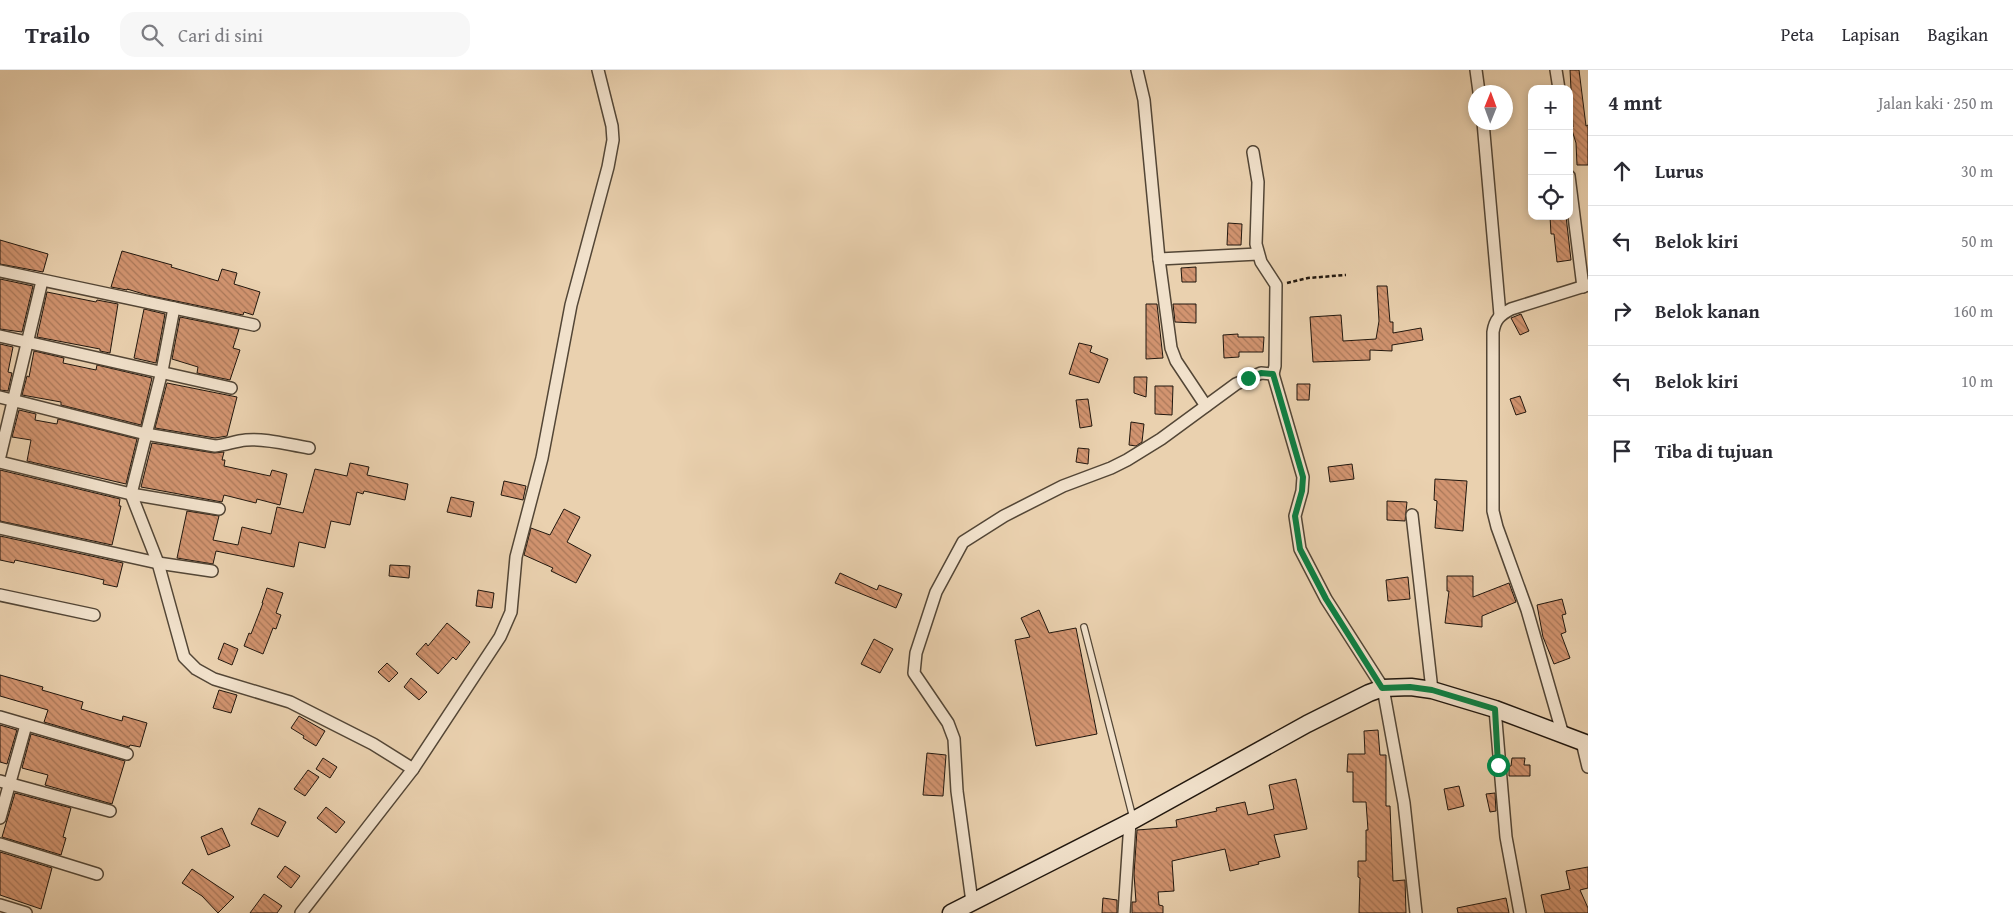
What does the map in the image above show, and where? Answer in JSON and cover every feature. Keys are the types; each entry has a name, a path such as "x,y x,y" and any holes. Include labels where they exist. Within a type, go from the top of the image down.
{"street":[{"path":"301,913 413,769 500,637 511,612 516,557 542,458 571,305 608,167 613,140 612,126 598,70"},
{"path":"1137,70 1144,100 1171,348 1176,361 1206,406"},
{"path":"1476,70 1478,85"},
{"path":"1556,70 1558,85"},
{"path":"1484,130 1500,315"},
{"path":"1253,152 1258,182 1256,244 1258,254 1276,285 1275,366 1273,374 1303,477 1302,491 1295,516 1300,549 1326,599 1382,688 1404,803 1416,913"},
{"path":"1563,734 1527,610 1493,511 1494,332 1495,323 1500,315 1511,309 1585,286 1573,204"},
{"path":"1160,259 1258,254"},
{"path":"0,271 254,325"},
{"path":"0,456 42,281"},
{"path":"174,308 162,371 131,494 158,562 184,657 190,664 214,680 290,702 373,744 413,769"},
{"path":"0,336 162,371 230,388"},
{"path":"972,902 957,791 954,739 948,723 914,673 916,653 936,592 963,542 1004,516 1063,486 1127,460 1162,439 1248,378 1261,373 1273,374"},
{"path":"0,397 146,434 215,446 246,440 309,448"},
{"path":"0,462 131,494 219,509"},
{"path":"1412,515 1432,690"},
{"path":"0,528 158,562 212,571"},
{"path":"0,595 94,615"},
{"path":"951,913 1132,822 1307,724 1382,688 1410,687 1432,690 1495,709 1563,734 1585,743 1588,768"},
{"path":"1495,709 1506,837 1520,913"},
{"path":"0,717 127,754"},
{"path":"0,818 4,782 26,725"},
{"path":"4,782 110,811"},
{"path":"1124,913 1132,822"},
{"path":"0,844 96,874"},
{"path":"0,905 26,913"}],"lane":[{"path":"1084,627 1132,822"}],"path":[{"path":"1276,285 1308,278 1346,275"}],"building":[{"path":"1570,70 1579,70 1586,126 1588,125 1588,165 1577,165 1576,143 1573,133 1573,85 1571,85"},
{"path":"1550,220 1566,220 1571,260 1557,262 1554,234 1551,234"},
{"path":"1228,223 1242,224 1241,245 1227,245"},
{"path":"0,240 48,254 43,272 0,264"},
{"path":"122,251 172,265 171,267 218,281 222,269 237,273 234,284 260,292 253,315 244,312 243,315 111,287"},
{"path":"1196,267 1196,282 1182,282 1181,268"},
{"path":"0,279 33,286 22,332 0,329"},
{"path":"1377,286 1387,286 1390,322 1393,322 1393,333 1421,328 1423,340 1392,345 1392,351 1370,350 1370,360 1313,362 1310,317 1341,315 1343,341 1376,339 1379,321"},
{"path":"47,292 96,302 97,300 118,304 110,353 100,351 100,349 37,337"},
{"path":"1146,304 1157,304 1163,358 1146,359"},
{"path":"1173,304 1196,304 1196,323 1175,322"},
{"path":"144,309 165,314 156,363 134,358"},
{"path":"1521,314 1529,331 1520,335 1511,318"},
{"path":"180,317 239,329 233,348 240,350 230,380 197,373 198,367 172,359"},
{"path":"1238,334 1238,337 1264,337 1263,352 1239,352 1239,357 1224,358 1223,335"},
{"path":"1079,343 1092,346 1090,352 1108,359 1099,383 1069,374"},
{"path":"0,344 13,347 8,372 12,373 8,391 0,390"},
{"path":"34,351 64,358 63,363 96,370 97,365 152,378 141,425 61,405 61,402 22,395 27,376 29,377"},
{"path":"1134,377 1147,377 1146,397 1134,393"},
{"path":"167,383 237,397 227,436 215,438 155,428"},
{"path":"1297,384 1310,384 1309,400 1297,400"},
{"path":"1155,386 1173,386 1172,415 1155,414"},
{"path":"1520,396 1526,412 1516,415 1510,399"},
{"path":"1088,399 1092,426 1080,428 1076,400"},
{"path":"19,410 36,414 35,420 57,424 58,419 137,439 126,484 27,461 31,440 12,437"},
{"path":"1131,422 1144,424 1142,442 1136,446 1129,445"},
{"path":"152,443 214,453 224,452 222,460 225,460 224,466 270,476 272,470 287,474 280,505 257,499 256,503 224,495 222,502 141,487"},
{"path":"1078,448 1089,449 1088,464 1076,462"},
{"path":"350,463 369,467 367,475 408,484 405,500 364,491 363,494 357,492 350,525 331,521 325,548 299,542 294,567 216,551 213,564 177,558 187,511 219,516 213,540 238,545 242,527 271,534 277,507 303,513 315,469 347,476"},
{"path":"1352,464 1354,479 1330,482 1328,467"},
{"path":"0,470 120,499 119,506 121,506 112,545 0,521"},
{"path":"1435,479 1467,481 1463,531 1435,528 1437,501 1434,500"},
{"path":"504,481 526,486 523,500 501,495"},
{"path":"451,497 474,502 471,517 447,512"},
{"path":"1387,501 1407,502 1405,521 1387,520"},
{"path":"564,509 580,517 567,542 591,555 576,583 551,571 553,568 524,555 531,528 550,535"},
{"path":"0,536 123,563 117,587 103,584 104,580 84,575 15,560 14,563 0,560"},
{"path":"390,565 410,566 409,578 389,576"},
{"path":"840,573 877,590 879,585 902,594 896,608 835,583"},
{"path":"1447,576 1473,576 1473,597 1509,583 1516,602 1482,616 1482,627 1445,623 1449,591 1447,591"},
{"path":"1408,577 1410,599 1388,601 1386,580"},
{"path":"267,588 283,593 276,613 281,615 276,629 273,628 263,654 244,646 249,633 251,634"},
{"path":"478,590 494,593 492,608 476,606"},
{"path":"1562,599 1566,614 1562,615 1566,632 1561,634 1570,658 1554,664 1543,637 1537,605"},
{"path":"1039,610 1049,633 1076,628 1097,734 1036,746 1015,640 1030,637 1021,618"},
{"path":"447,623 470,642 456,660 453,657 438,674 416,654 426,643 428,646"},
{"path":"874,639 893,649 880,673 861,664"},
{"path":"224,643 238,649 232,665 218,659"},
{"path":"387,663 398,673 389,682 378,672"},
{"path":"0,675 43,687 42,690 83,702 81,709 122,721 123,716 147,723 140,747 130,745 129,747 44,722 48,710 0,696"},
{"path":"411,678 427,692 419,700 404,687"},
{"path":"219,690 237,695 231,713 213,708"},
{"path":"299,716 325,731 316,746 291,728"},
{"path":"0,725 17,730 7,764 0,762"},
{"path":"1378,730 1380,755 1386,755 1386,806 1390,806 1393,881 1405,880 1406,913 1359,913 1360,878 1358,877 1358,861 1366,861 1366,830 1368,830 1366,802 1353,802 1353,772 1347,772 1348,754 1365,754 1364,731"},
{"path":"31,734 125,761 112,804 45,785 48,775 22,768"},
{"path":"927,753 946,755 943,796 923,795"},
{"path":"323,758 337,767 330,778 316,769"},
{"path":"1512,758 1525,758 1524,765 1530,765 1530,776 1509,776 1509,766 1511,766"},
{"path":"308,770 319,777 305,796 294,789"},
{"path":"1296,779 1307,829 1274,835 1280,857 1230,871 1225,849 1172,861 1174,891 1158,892 1159,905 1163,906 1163,913 1132,913 1132,902 1136,902 1134,874 1137,830 1177,827 1176,820 1217,811 1216,808 1245,802 1248,815 1274,809 1269,785"},
{"path":"1459,786 1464,806 1448,810 1444,789"},
{"path":"15,793 71,808 63,837 66,838 61,855 2,837"},
{"path":"1495,793 1496,811 1490,812 1486,794"},
{"path":"326,807 345,822 336,833 317,818"},
{"path":"259,808 286,822 278,837 251,824"},
{"path":"222,828 230,846 208,855 201,837"},
{"path":"0,852 52,868 41,909 0,895"},
{"path":"285,866 300,876 291,888 277,877"},
{"path":"1588,867 1588,888 1580,890 1588,908 1588,913 1545,913 1541,895 1570,889 1566,871"},
{"path":"192,869 234,897 218,913 202,896 182,883"},
{"path":"264,894 282,906 277,913 250,913"},
{"path":"1103,898 1117,900 1117,913 1102,913"},
{"path":"1506,898 1509,913 1458,913 1457,908"}],"route":[{"path":"1248,378 1261,373 1273,374 1303,477 1302,491 1295,516 1295,527 1300,549 1326,599 1382,688 1410,687 1432,690 1495,709 1498,765"}]}
